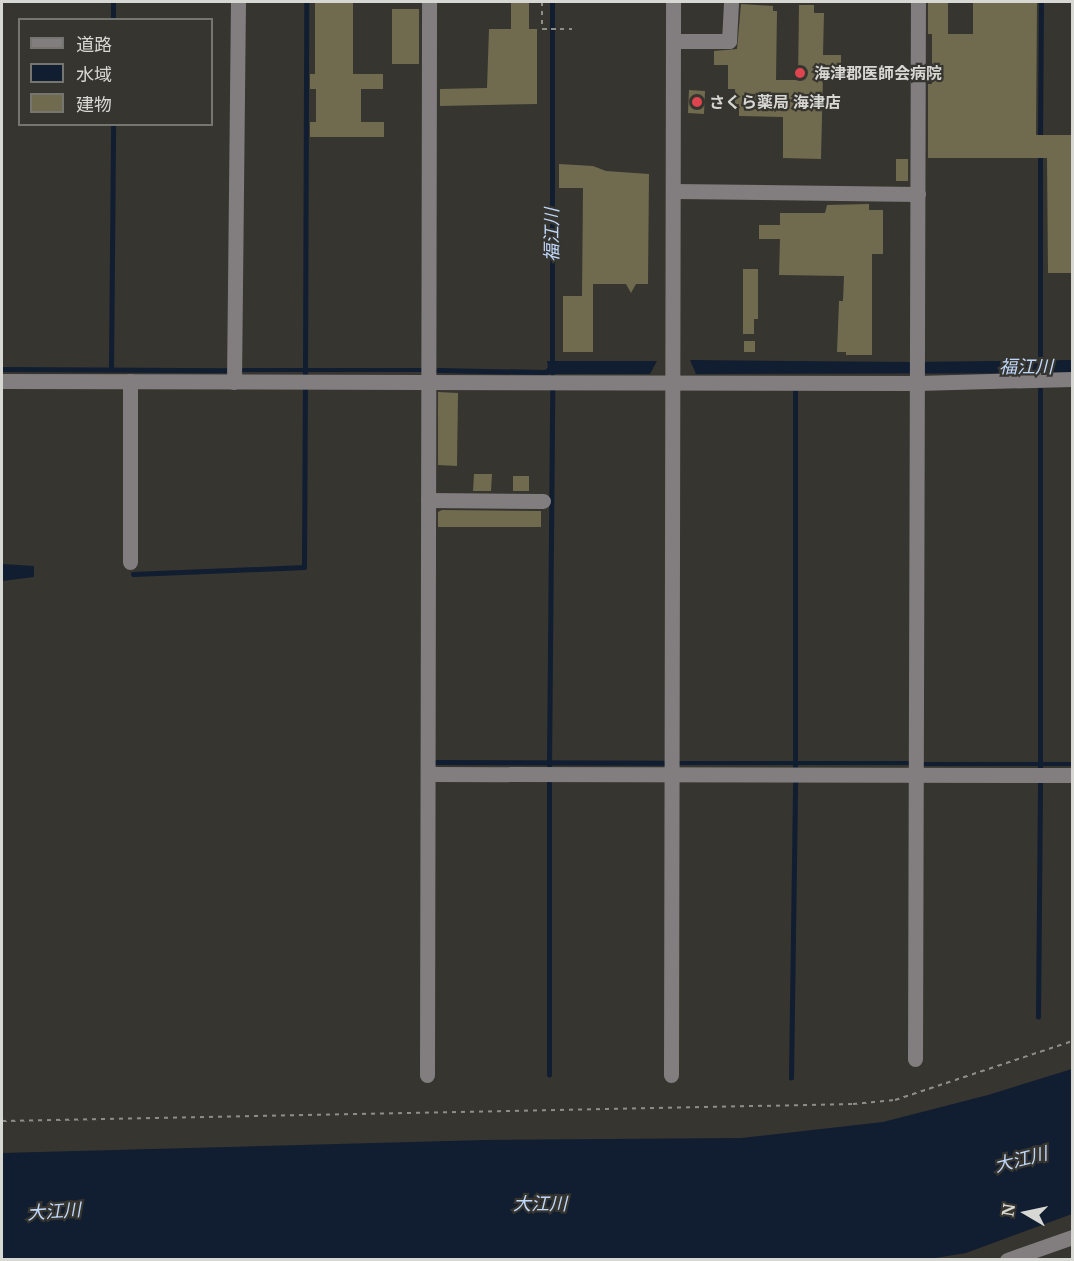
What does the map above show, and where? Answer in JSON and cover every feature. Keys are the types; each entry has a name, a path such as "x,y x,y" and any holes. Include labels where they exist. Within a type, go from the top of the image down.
{"street":[{"path":"234,382 238,2"},
{"path":"427,1076 429,2"},
{"path":"670,1075 673,2"},
{"path":"673,40 729,41 731,2"},
{"path":"915,1059 918,2"},
{"path":"674,191 918,194"},
{"path":"2,381 673,382 1072,379"},
{"path":"130,381 130,562"},
{"path":"428,500 543,501"},
{"path":"428,774 1072,775"},
{"path":"1007,1260 1072,1237"}],"path":[{"path":"542,2 542,29 572,29"},
{"path":"2,1121 853,1104 904,1097 1072,1041"}],"water":[{"path":"690,360 909,362 1072,360 1072,373 696,374"},
{"path":"547,361 657,361 650,374 549,374"},
{"path":"2,564 34,566 34,577 2,581"},
{"name":"大江川","path":"1072,1069 1072,1214 966,1253 923,1260 2,1259 2,1153 486,1140 741,1138 883,1122 988,1095"}],"building":[{"path":"315,2 353,2 353,74 383,74 383,89 361,89 361,122 384,122 384,137 310,137 310,122 316,122 316,89 310,89 310,74 315,74"},
{"path":"511,2 529,2 529,29 537,29 537,104 440,106 440,89 487,88 489,29 511,29"},
{"path":"928,2 948,2 948,34 973,34 973,2 1037,2 1036,135 1072,135 1072,273 1048,273 1047,158 928,158 928,84 932,84 932,34 928,34"},
{"path":"741,4 773,6 773,11 777,11 776,80 798,80 799,5 814,5 814,13 824,13 823,55 841,55 841,75 823,75 821,159 783,158 783,117 739,116 739,104 735,104 735,89 728,89 728,65 714,65 714,51 737,49"},
{"path":"392,9 419,9 419,64 392,64"},
{"name":"さくら薬局 海津店","path":"689,90 705,91 704,114 688,113"},
{"path":"896,159 908,159 908,181 896,181"},
{"path":"559,164 649,174 648,284 636,284 631,293 626,284 593,284 593,352 563,352 563,296 582,296 583,188 559,188"},
{"path":"869,204 869,210 883,210 883,254 872,254 872,355 846,355 846,352 837,352 839,301 843,301 844,276 779,275 780,239 759,239 759,225 780,225 780,213 825,213 827,205"},
{"path":"743,269 758,269 758,319 754,319 754,334 743,334"},
{"path":"744,341 755,341 755,352 744,352"},
{"path":"438,392 458,393 457,466 438,465"},
{"path":"474,474 492,474 491,491 473,491"},
{"path":"513,476 529,476 529,491 513,491"},
{"path":"442,510 541,511 541,527 438,527 438,512"}],"waterway":[{"path":"113,2 113,18"},
{"path":"305,374 306,2"},
{"name":"福江川","path":"552,2 552,373"},
{"path":"1040,140 1041,2"},
{"path":"111,369 113,126"},
{"path":"1040,154 1040,365"},
{"path":"438,370 546,372 552,366"},
{"path":"2,369 228,370"},
{"path":"240,370 422,370"},
{"path":"133,574 304,567 305,388"},
{"path":"549,766 552,389"},
{"path":"795,390 795,767"},
{"path":"1040,390 1040,768"},
{"path":"436,762 666,763"},
{"path":"678,763 910,763"},
{"path":"924,764 1072,764"},
{"path":"549,779 549,1075"},
{"path":"791,1078 795,780"},
{"path":"1038,1017 1040,782"}],"place":[{"name":"海津郡医師会病院","path":"800,73"},
{"name":"さくら薬局 海津店","path":"697,102"}]}
